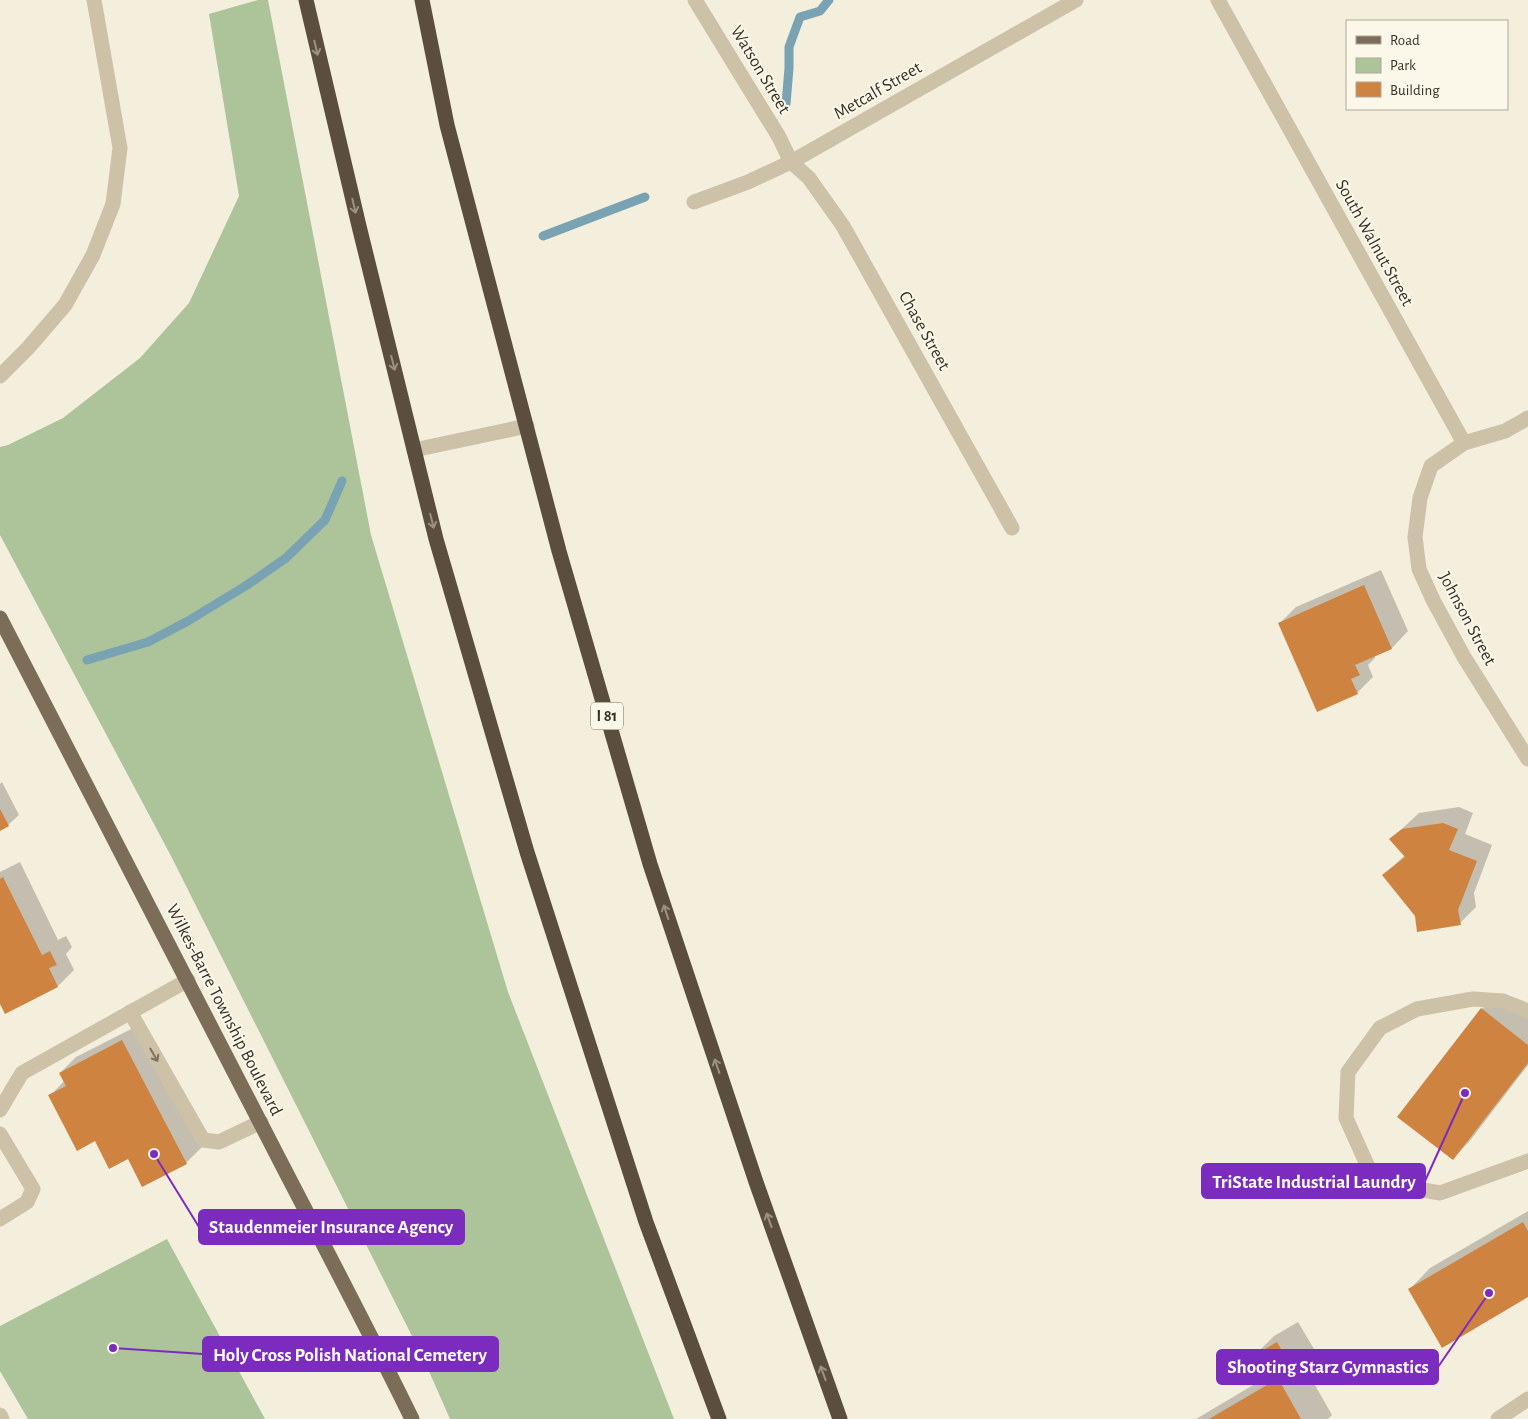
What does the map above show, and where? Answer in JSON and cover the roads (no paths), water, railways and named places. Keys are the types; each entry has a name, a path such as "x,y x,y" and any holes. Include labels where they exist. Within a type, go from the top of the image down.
{"highway":[{"path":"306,0 436,539 527,852 646,1222 719,1419"},
{"name":"I 81","path":"422,0 447,125 559,551 650,864 756,1182 840,1419"}],"main road":[{"name":"Wilkes-Barre Township Boulevard","path":"0,618 371,1334 412,1419"}],"street":[{"path":"0,376 28,348 65,305 93,256 113,204 120,148 94,0"},
{"name":"Watson Street","path":"695,0 779,137 791,162"},
{"name":"Metcalf Street","path":"694,202 748,182 791,162 1076,0"},
{"name":"South Walnut Street","path":"1218,0 1464,443"},
{"name":"Chase Street","path":"791,162 809,178 843,226 1012,528"},
{"path":"1464,443 1505,431 1528,418"},
{"path":"414,450 527,426"},
{"name":"Johnson Street","path":"1464,443 1431,466 1420,498 1416,537 1419,568 1433,600 1464,657 1528,758"},
{"path":"0,1110 22,1073 188,980"},
{"path":"1528,1011 1503,1001 1473,999 1416,1009 1380,1028 1348,1072 1346,1118 1369,1169 1395,1185 1440,1193 1528,1161"},
{"path":"130,1012 203,1140 219,1142 261,1122"},
{"path":"0,1134 33,1190 27,1202 0,1219"},
{"path":"1498,1419 1528,1399"},
{"path":"0,1415 2,1419"}],"waterway":[{"path":"786,104 789,47 800,17 820,11 829,0"},
{"path":"543,236 645,197"},
{"path":"87,660 148,642 188,621 247,585 286,558 325,520 342,481"}],"place":[{"name":"TriState Industrial Laundry","path":"1465,1093"},
{"name":"Staudenmeier Insurance Agency","path":"154,1154"},
{"name":"Shooting Starz Gymnastics","path":"1489,1293"},
{"name":"Holy Cross Polish National Cemetery","path":"113,1348"}]}
